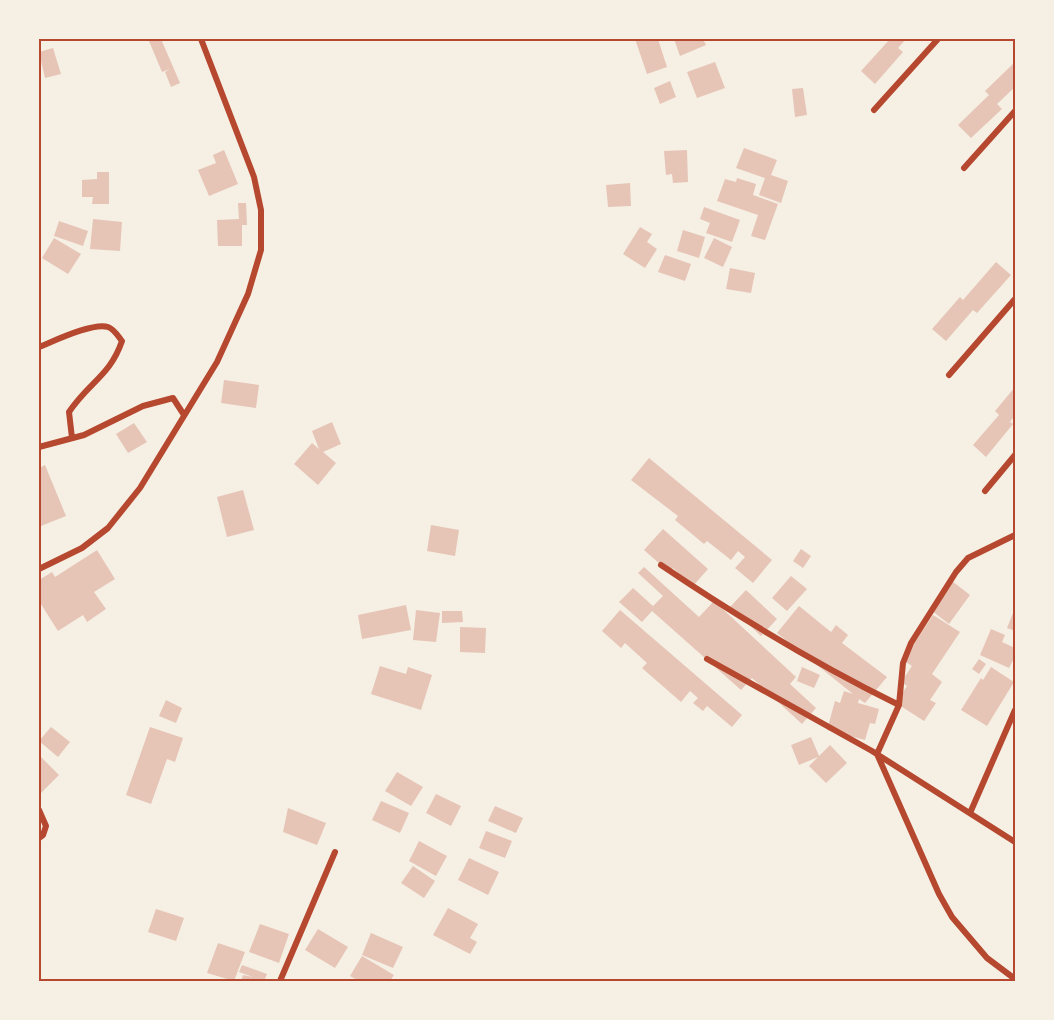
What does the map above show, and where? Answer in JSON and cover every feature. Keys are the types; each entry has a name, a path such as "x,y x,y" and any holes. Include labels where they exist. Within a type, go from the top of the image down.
{"street":[{"path":"39,569 82,548 108,528 140,488 217,362 244,304 261,250 261,210 254,177 201,39"},
{"path":"874,110 938,39"},
{"path":"964,168 1015,111"},
{"path":"949,375 1015,299"},
{"path":"39,347 65,336 103,326 112,328 122,341 115,361 105,374 90,384 69,412 72,438"},
{"path":"39,447 72,438 143,406 173,398 184,416"},
{"path":"985,491 1015,454"},
{"path":"1015,535 968,558 956,572 911,643 903,663 899,705 877,754 939,894 952,917 987,958 1015,979"},
{"path":"662,565 762,629 849,680 899,705"},
{"path":"707,659 877,754 1015,842"},
{"path":"970,813 1015,710"},
{"path":"39,810 45,826 43,835 39,838"},
{"path":"280,981 334,852"}],"building":[{"path":"161,39 180,83 171,87 165,72 170,69 162,72 149,41"},
{"path":"635,39 658,39 667,67 647,74"},
{"path":"674,39 703,39 706,45 680,56"},
{"path":"890,39 906,39 898,48 903,52 875,84 861,71"},
{"path":"53,48 61,74 45,78 39,52"},
{"path":"715,62 725,88 697,98 687,72"},
{"path":"1015,62 1015,87 997,104 1002,109 971,138 958,125 989,95 985,91"},
{"path":"670,81 676,97 660,104 654,88"},
{"path":"803,88 807,115 795,117 792,89"},
{"path":"744,148 777,160 771,175 788,181 781,203 759,195 765,178 736,168"},
{"path":"224,150 238,184 209,196 198,170 216,163 213,155"},
{"path":"687,150 688,182 673,183 672,174 666,175 664,151"},
{"path":"97,172 109,172 109,204 92,204 93,197 82,197 82,180 97,179"},
{"path":"737,178 756,184 753,195 778,204 765,240 751,236 758,215 717,201 725,179 736,182"},
{"path":"630,183 631,206 608,207 606,185"},
{"path":"238,203 246,203 247,225 242,225 242,246 218,246 217,220 239,219"},
{"path":"704,207 740,220 732,242 706,233 710,223 700,219"},
{"path":"93,219 122,222 120,251 90,249"},
{"path":"59,221 88,231 83,246 54,236"},
{"path":"640,227 652,234 647,242 657,249 645,268 623,254"},
{"path":"683,230 705,237 699,258 677,251"},
{"path":"54,238 81,254 68,274 42,258"},
{"path":"714,238 732,247 723,267 704,258"},
{"path":"665,255 691,264 685,281 658,272"},
{"path":"996,262 1011,275 977,313 973,310 946,341 932,329 960,297 963,300"},
{"path":"730,268 755,273 751,293 726,289"},
{"path":"224,380 259,385 256,408 221,403"},
{"path":"1015,387 1015,415 1010,422 1013,424 986,457 973,445 999,415 995,411"},
{"path":"332,422 341,444 323,452 336,463 318,485 294,464 312,443 319,449 312,431"},
{"path":"134,423 147,442 128,453 116,434"},
{"path":"649,458 772,560 753,583 735,568 745,557 738,551 731,560 707,541 704,544 675,520 678,516 631,480"},
{"path":"45,465 66,516 41,526 39,468"},
{"path":"243,490 254,530 227,537 217,497"},
{"path":"431,525 459,530 455,556 427,551"},
{"path":"663,529 708,569 693,586 673,568 669,572 644,550"},
{"path":"801,549 811,556 803,568 793,561"},
{"path":"97,550 115,579 94,592 106,609 87,622 83,615 58,631 39,601 39,580 52,572 55,577"},
{"path":"644,567 699,617 714,601 796,677 790,684 816,708 802,724 752,678 741,690 652,611 642,622 619,602 633,588 653,606 663,596 638,573"},
{"path":"791,576 807,589 787,611 772,598"},
{"path":"952,581 970,595 949,624 931,610"},
{"path":"746,590 777,619 761,636 730,607"},
{"path":"406,605 411,630 362,639 358,615"},
{"path":"799,606 831,632 836,625 848,635 842,643 887,677 865,703 859,699 858,703 879,709 875,724 870,723 865,740 827,730 835,701 840,703 844,691 853,694 777,633"},
{"path":"1015,608 1015,631 1007,628"},
{"path":"416,610 440,613 436,642 413,640"},
{"path":"620,610 742,715 732,727 707,706 703,711 693,703 698,698 690,691 681,702 642,668 647,663 625,643 621,648 602,631"},
{"path":"442,611 462,611 463,622 442,623"},
{"path":"933,615 960,632 932,674 942,682 930,700 936,703 924,721 896,703 907,686 901,682 912,666 903,660"},
{"path":"460,627 486,628 485,653 460,652"},
{"path":"991,629 1005,635 1002,642 1015,648 1015,656 1009,668 980,655"},
{"path":"979,659 986,664 979,674 972,669"},
{"path":"380,666 406,674 408,667 432,675 421,710 371,694"},
{"path":"802,667 820,675 814,688 797,681"},
{"path":"991,667 1014,682 987,726 961,710 981,678 983,680"},
{"path":"166,700 182,708 176,723 159,716"},
{"path":"51,727 70,742 58,757 39,741"},
{"path":"150,727 183,738 175,762 167,759 151,804 126,795"},
{"path":"811,737 819,756 830,745 847,763 826,783 809,766 818,757 799,765 791,745"},
{"path":"39,755 59,775 41,793 39,791"},
{"path":"397,772 423,787 411,806 385,791"},
{"path":"436,794 461,806 451,826 426,813"},
{"path":"381,801 409,813 400,833 372,820"},
{"path":"495,806 523,818 516,833 488,821"},
{"path":"288,808 326,823 317,845 283,832"},
{"path":"486,831 512,841 505,858 479,848"},
{"path":"419,841 447,856 436,876 409,861"},
{"path":"469,858 499,872 488,895 458,880"},
{"path":"413,866 435,881 424,898 401,883"},
{"path":"448,908 478,924 470,938 477,942 470,954 433,935"},
{"path":"156,909 184,918 176,941 148,932"},
{"path":"260,924 289,934 279,963 249,952"},
{"path":"318,929 348,947 335,968 305,950"},
{"path":"371,933 403,947 393,968 362,955"},
{"path":"218,943 245,952 234,981 207,973"},
{"path":"362,956 394,975 390,981 359,981 350,976"},
{"path":"242,965 267,974 264,981 241,981 243,975 253,977 239,972"}]}
